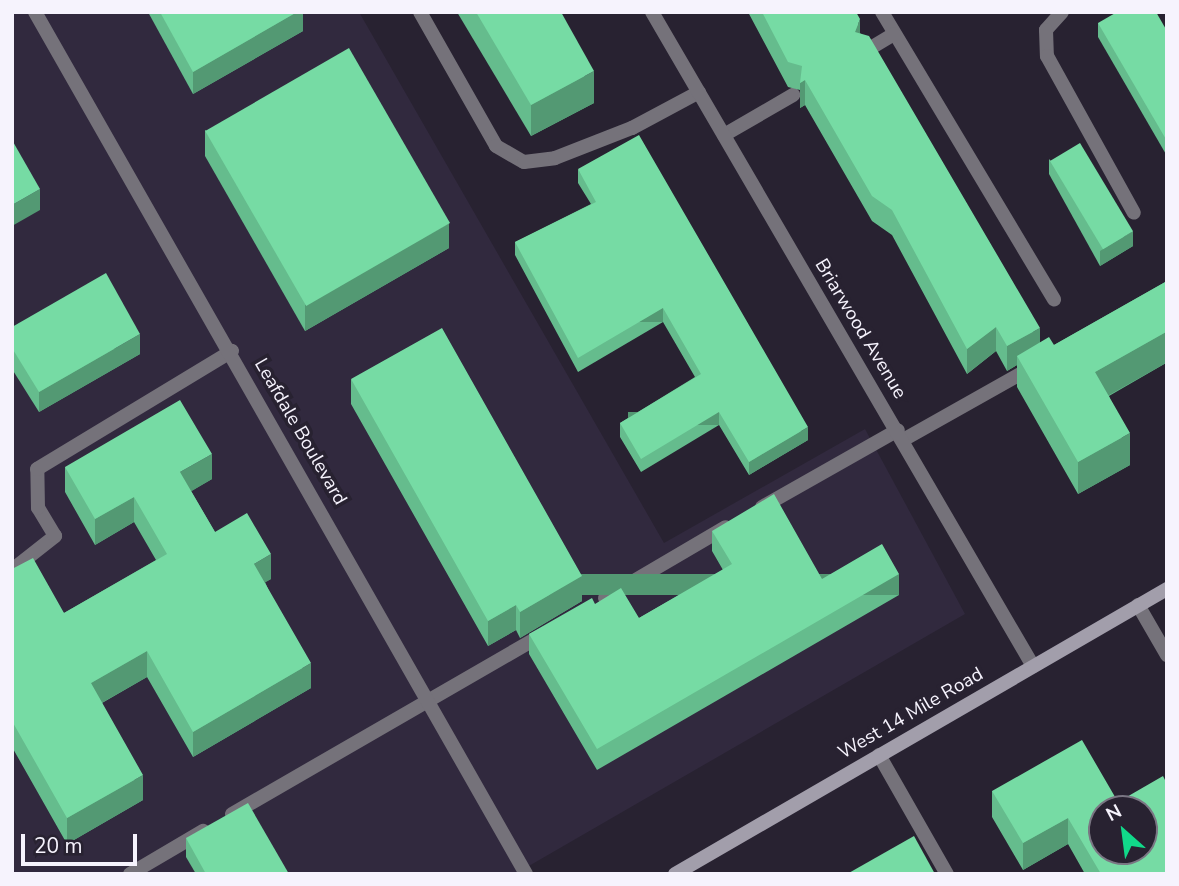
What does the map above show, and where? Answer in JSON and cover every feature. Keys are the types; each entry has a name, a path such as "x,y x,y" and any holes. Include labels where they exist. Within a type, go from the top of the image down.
{"main road":[{"name":"West 14 Mile Road","path":"674,874 1167,589"}],"street":[{"name":"Leafdale Boulevard","path":"35,12 232,351 526,874"},
{"path":"420,12 496,146 524,162 555,158 632,128 699,92"},
{"name":"Briarwood Avenue","path":"652,12 1033,666"},
{"path":"883,12 1054,299"},
{"path":"1062,12 1046,30 1047,56 1135,213"},
{"path":"864,52 894,34"},
{"path":"724,135 793,95"},
{"path":"12,570 54,536 37,508 37,469 232,351"},
{"path":"586,609 744,517 1047,359"},
{"path":"1138,605 1167,655"},
{"path":"130,874 563,623"},
{"path":"879,755 947,874"}],"shaded area":[{"path":"12,12 359,12 664,543 865,429 965,614 515,874 12,874"}],"building":[{"path":"160,12 297,12 193,72"},
{"path":"476,12 561,12 594,71 531,105"},
{"path":"762,12 856,12 860,19 855,32 869,36 1040,328 1007,346 996,327 967,349 892,210 872,196 805,80 800,83 802,66 788,62"},
{"path":"1117,12 1156,12 1167,31 1167,141 1098,23"},
{"path":"349,48 450,223 306,306 205,131"},
{"path":"639,135 808,427 749,462 719,412 641,459 620,423 701,374 663,308 578,358 515,242 596,202 578,169"},
{"path":"12,140 40,189 12,205"},
{"path":"1080,143 1133,231 1103,249 1050,161"},
{"path":"106,273 140,334 39,392 12,348 12,327"},
{"path":"1167,281 1167,333 1095,372 1130,433 1078,462 1017,356 1049,337 1054,345"},
{"path":"442,328 582,576 520,612 516,605 488,621 351,379"},
{"path":"180,400 212,454 180,472 215,532 247,513 271,554 254,564 311,663 193,732 147,651 91,683 143,775 67,818 12,721 12,569 33,558 64,613 167,554 134,497 95,519 65,467"},
{"path":"774,494 822,579 882,544 899,574 597,749 529,634 592,598 595,604 621,588 639,618 732,564 712,531"},
{"path":"1082,740 1114,795 1088,795 1088,852 1068,818 1023,843 992,791"},
{"path":"1163,776 1167,784 1167,874 1101,874 1096,865 1158,865 1158,795 1130,795"},
{"path":"248,803 289,874 206,874 186,838"},
{"path":"914,836 935,874 847,874"}]}
